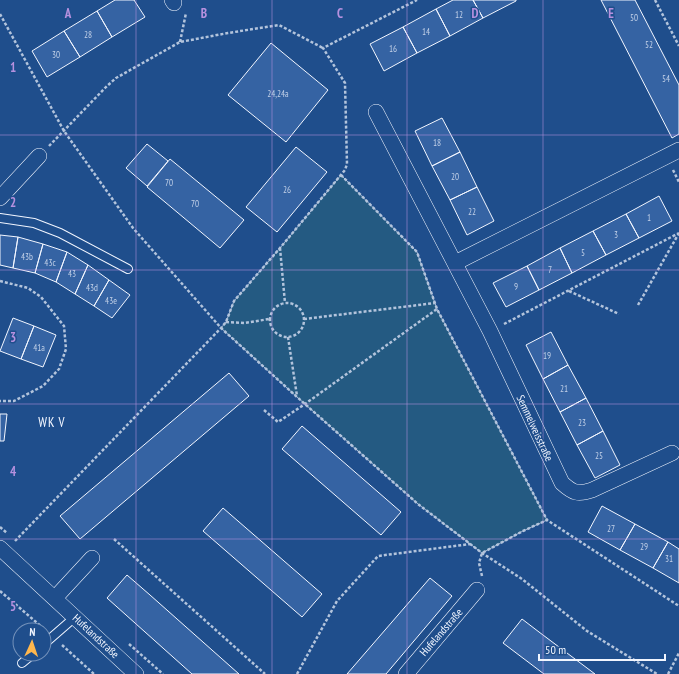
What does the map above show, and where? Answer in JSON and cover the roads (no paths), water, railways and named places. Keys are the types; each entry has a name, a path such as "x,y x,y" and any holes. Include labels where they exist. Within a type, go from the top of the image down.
{"street":[{"name":"Semmelweisstraße","path":"376,112 490,332 562,483 570,490 582,493 592,490 672,453"},
{"path":"455,263 679,150"},
{"path":"0,198 39,156"},
{"name":"Hufelandstraße","path":"2,550 136,674"},
{"path":"55,598 92,558"},
{"name":"Hufelandstraße","path":"406,674 477,590"}],"lane":[{"path":"0,218 34,224 60,233 128,269"},
{"path":"52,637 75,617"}],"district":[{"name":"WK V","path":"52,422"}]}
